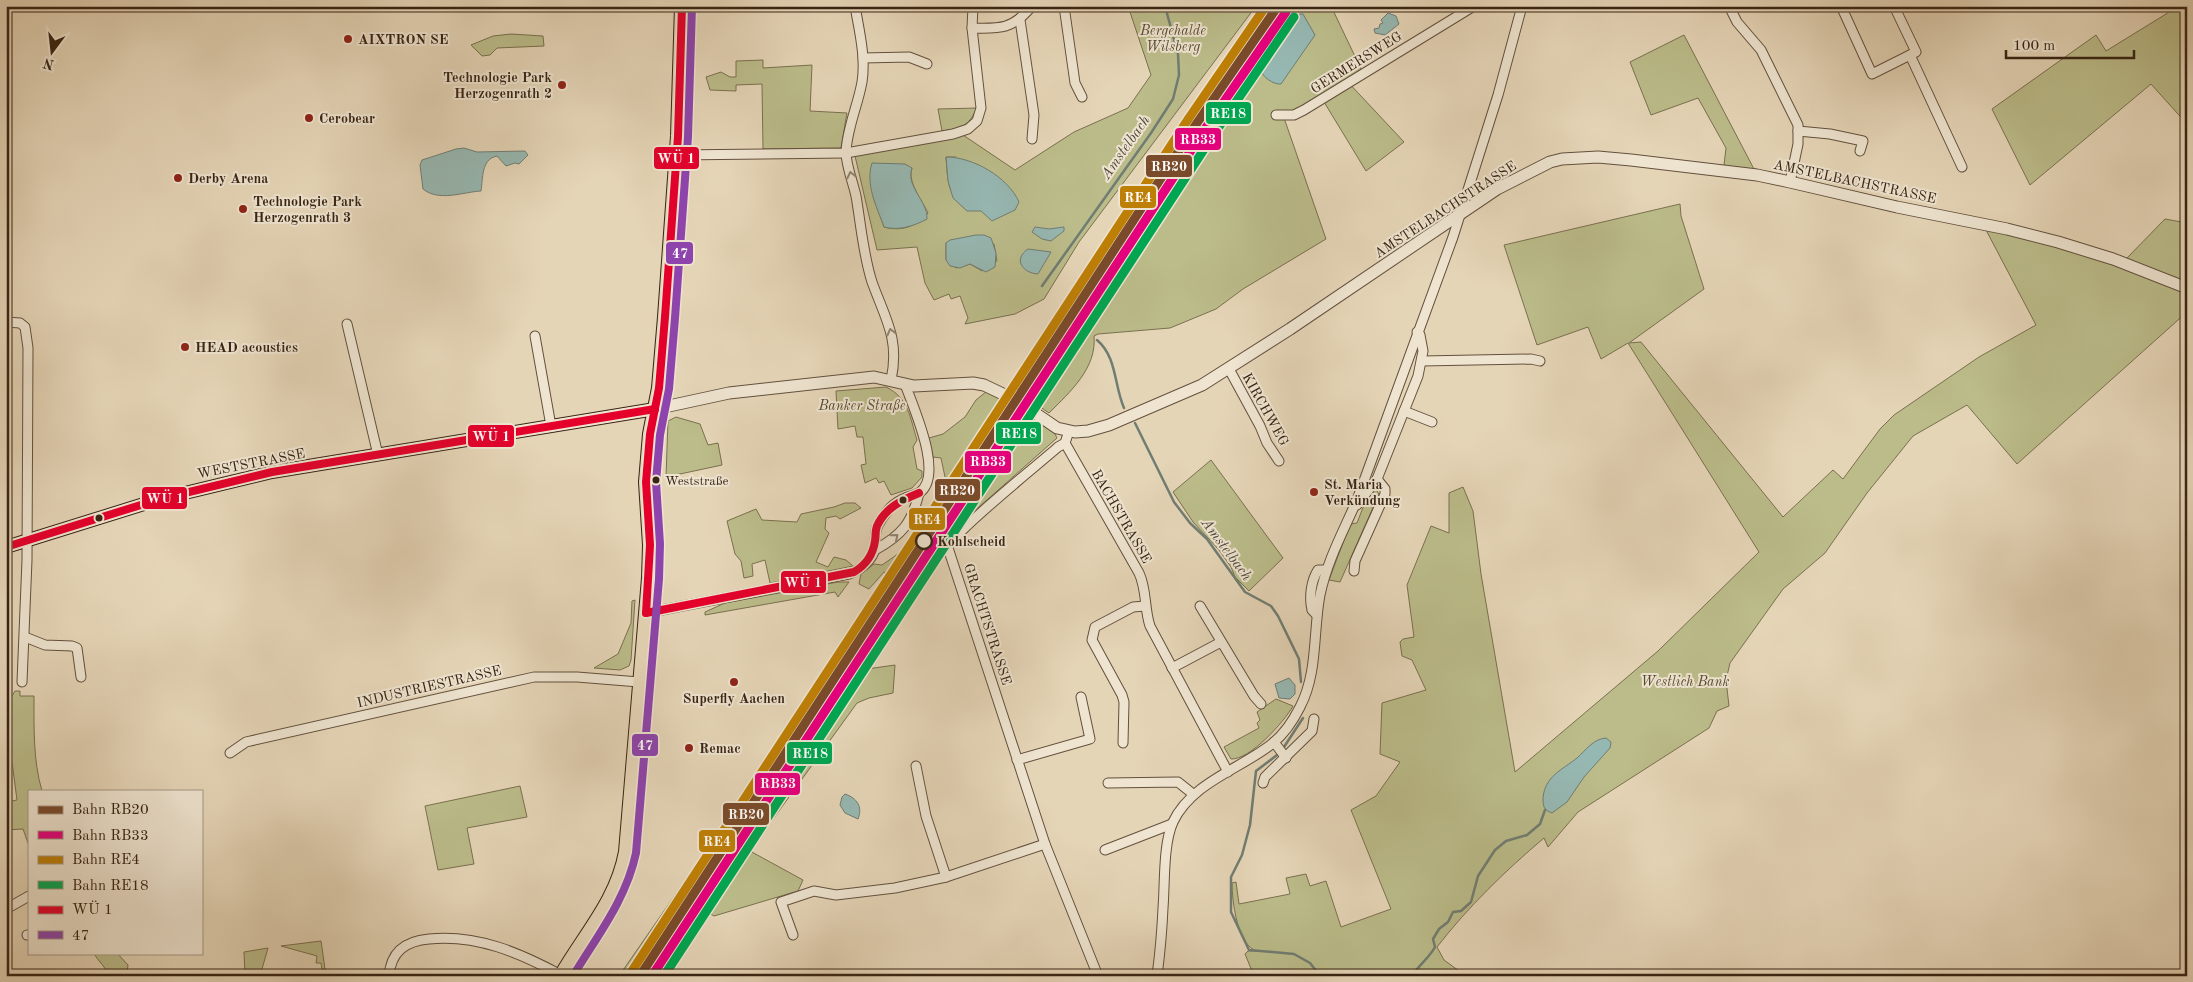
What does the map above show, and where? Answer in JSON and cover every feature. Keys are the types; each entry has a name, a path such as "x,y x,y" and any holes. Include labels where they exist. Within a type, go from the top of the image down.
{"main road":[{"path":"561,976 610,899 623,868 632,796 650,545 646,482 650,434 659,388 676,155 682,6"},
{"name":"WESTSTRASSE","path":"6,547 192,490 272,472 655,409"}],"street":[{"path":"855,6 863,58 863,80 846,152 860,217 864,253 873,283 884,307 895,349 891,380"},
{"path":"676,155 846,152 960,133 977,122 982,100 972,28 973,6"},
{"path":"972,28 1005,26 1020,20 1032,6"},
{"path":"1064,6 1075,83 1082,97"},
{"name":"GERMERSWEG","path":"1276,115 1294,115 1304,110 1474,6"},
{"path":"1263,783 1305,695 1312,667 1317,615 1310,605 1314,577 1318,570 1326,570 1337,540 1353,508 1453,237 1498,95 1522,6"},
{"path":"1729,6 1737,22 1761,50 1794,115 1798,131 1790,182"},
{"path":"1841,6 1872,74 1916,52 1894,6"},
{"path":"1020,20 1034,115 1032,139"},
{"path":"1910,55 1962,167"},
{"path":"863,58 908,57 927,64"},
{"path":"1798,131 1863,141 1860,151"},
{"name":"AMSTELBACHSTRASSE","path":"1070,431 1088,431 1129,417 1202,385 1229,369 1497,189 1550,162 1576,158 1631,160 1757,175 1790,182 2032,236 2113,259 2187,288"},
{"path":"1442,226 1450,228 1453,237"},
{"path":"6,322 20,323 25,327 27,333 27,540 22,682"},
{"path":"347,324 378,455"},
{"path":"1353,508 1360,503 1377,479 1418,376 1422,361 1422,341 1417,332"},
{"path":"535,336 551,426"},
{"path":"1422,361 1531,359 1540,361"},
{"name":"KIRCHWEG","path":"1229,369 1260,426 1266,443 1279,461"},
{"path":"655,409 729,393 813,382 874,377 923,386 973,383 984,385 1005,395"},
{"path":"646,613 849,574 864,565 875,550 900,534 911,520 919,493 925,486 928,477 928,459 924,437 905,384"},
{"path":"1404,411 1432,422"},
{"path":"1035,413 1057,428 1070,431"},
{"name":"GRACHTSTRASSE","path":"1070,431 1064,443 965,527 949,542 948,548 1045,844 1098,976"},
{"name":"BACHSTRASSE","path":"1064,443 1139,573 1144,588 1145,606 1150,626 1228,772"},
{"path":"1354,571 1355,561 1385,494 1385,489 1377,479"},
{"path":"875,550 877,526 894,503 919,493"},
{"path":"1123,743 1124,702 1122,694 1092,640 1092,635 1095,627 1132,608 1145,606"},
{"path":"1200,606 1254,696 1261,704"},
{"path":"25,637 45,645 72,646 77,648 81,678"},
{"path":"1172,668 1221,642"},
{"name":"INDUSTRIESTRASSE","path":"230,753 246,742 534,677 577,677 639,682"},
{"path":"1017,760 1090,739 1081,697"},
{"path":"1156,976 1162,932 1168,846 1172,824 1193,794 1228,772 1280,750 1312,731 1314,719"},
{"path":"916,766 926,816 946,877"},
{"path":"1108,783 1178,782 1193,794"},
{"path":"1105,850 1172,824"},
{"path":"793,935 781,902 814,891 836,895 895,888 946,877 1045,844"},
{"path":"6,909 28,897"},
{"path":"389,976 394,956 400,948 410,942 441,938 468,939 495,946 531,960 561,976"}],"green space":[{"name":"Bergehalde Wilsberg","path":"1128,6 1256,6 1079,242 1044,299 1015,314 965,324 968,318 960,296 951,299 949,294 934,300 925,283 917,247 877,250 855,156 963,135 1015,170 1074,132 1128,108 1151,75","holes":["946,157 956,157 967,211 952,193 947,174","912,168 913,185 928,213 909,227 897,229 884,227 873,196","946,243 994,244 997,261 982,271 970,264 956,268 946,260"]},
{"path":"1296,6 1331,6 1361,69 1346,80 1404,142 1366,171 1321,97 1298,110 1283,115 1326,239 1243,289 1216,309 1170,328 1098,334 1094,336 1094,348 1087,369 1073,388 1049,413 1036,404 1233,93"},
{"path":"2179,6 2187,6 2187,124 2151,84 2030,185 1992,109 2096,35 2106,51"},
{"path":"511,34 543,36 544,46 497,48 490,55 482,56 471,45 493,36"},
{"path":"1684,35 1755,171 1724,165 1726,148 1698,98 1651,115 1630,62"},
{"path":"763,60 763,68 812,65 810,111 847,113 841,148 763,149 762,84 736,85 736,91 710,90 706,77 721,72 730,77 736,77 736,61"},
{"path":"977,108 971,119 964,125 942,131 938,109"},
{"name":"Westlich Bank","path":"1680,204 1681,216 1704,289 1629,343 1641,342 1783,517 1833,470 1843,479 1880,429 1894,415 1979,357 2036,325 1986,230 2089,255 2140,272 2187,294 2187,312 2017,464 1967,405 1913,436 1867,493 1825,553 1783,589 1730,663 1726,680 1729,706 1717,711 1709,728 1578,812 1548,847 1544,838 1515,863 1449,932 1437,947 1444,960 1466,976 1254,976 1245,954 1248,951 1257,951 1250,947 1240,932 1233,900 1232,883 1236,882 1239,904 1290,894 1286,878 1306,874 1310,886 1326,881 1341,927 1391,909 1351,810 1376,796 1400,762 1380,754 1382,703 1426,690 1412,660 1402,656 1400,642 1403,639 1414,637 1407,585 1431,526 1449,533 1449,493 1463,487 1473,511 1481,574 1515,772 1658,651 1759,552 1628,343 1601,359 1588,327 1537,345 1504,245"},
{"path":"2165,219 2187,223 2187,284 2125,260"},
{"name":"Banker Straße","path":"886,387 900,397 908,409 917,440 913,447 917,469 922,471 922,477 912,488 891,495 884,481 879,483 876,478 865,483 861,465 866,464 863,437 857,437 855,426 838,429 836,391"},
{"path":"987,391 1007,400 951,485 945,477 941,458 933,457 929,438 943,434 965,417 976,400"},
{"path":"1028,415 1055,434 1057,438 962,522 961,516"},
{"path":"676,417 700,424 708,445 718,443 722,465 666,477 668,421"},
{"path":"1211,460 1283,558 1249,591 1235,577 1231,567 1219,550 1193,522 1173,492"},
{"path":"1375,488 1379,494 1340,582 1329,580 1350,524 1357,523 1364,505"},
{"path":"845,503 855,503 861,508 840,519 836,516 826,518 825,529 829,533 816,562 828,567 834,557 846,560 853,566 770,583 765,560 752,564 753,576 744,578 741,561 735,554 727,521 756,509 762,520 797,522 801,514"},
{"path":"905,549 907,550 906,553 889,574 884,572 869,589 859,584 861,574 874,564 882,565"},
{"path":"838,582 849,582 838,597 835,592 705,615 705,612 725,603"},
{"path":"635,600 629,666 620,670 594,668 618,654 631,623 632,601"},
{"path":"858,635 792,739 634,976 619,976 849,644 848,637"},
{"path":"895,665 893,693 869,698 857,703 750,851 803,880 798,891 714,916 707,912 666,976 655,976 853,671"},
{"path":"15,691 20,691 20,696 34,696 34,732 42,790 28,790 28,843 23,829 6,830 6,802 17,800 12,762 6,762 6,698 12,696"},
{"path":"1276,699 1293,706 1282,721 1257,747 1239,758 1231,759 1224,747 1259,728 1257,723 1260,720 1257,712"},
{"path":"520,786 527,817 467,828 474,864 438,870 425,806"},
{"path":"321,941 326,976 323,976 321,963 316,963 317,956 281,946"},
{"path":"268,948 260,976 245,976 244,952"},
{"path":"94,954 118,954 128,965 127,973 130,976 111,976"}],"water":[{"path":"1388,13 1396,16 1399,24 1385,35 1375,33 1374,29 1379,28 1380,24 1383,23 1381,20"},
{"path":"1300,14 1303,14 1315,35 1281,84 1272,82 1266,78 1261,70"},
{"path":"464,148 477,152 525,151 528,155 519,164 515,163 506,166 497,156 488,161 485,165 481,191 444,196 429,193 423,189 420,165 422,160"},
{"path":"946,157 978,165 998,177 1007,184 1019,202 1015,210 992,221 981,211 967,211 953,198 948,181"},
{"path":"872,163 905,164 912,168 912,181 924,206 927,219 906,227 884,227 871,188 870,171"},
{"path":"1035,227 1049,229 1064,227 1064,231 1051,241 1042,239 1032,232"},
{"path":"984,235 991,238 996,253 995,267 986,272 970,264 960,268 950,266 946,260 946,243 950,240"},
{"path":"1028,249 1051,252 1038,274 1028,271 1021,265 1021,257"},
{"path":"1289,678 1295,685 1295,694 1290,699 1279,698 1275,684"},
{"path":"1606,738 1611,742 1610,748 1584,777 1567,802 1552,813 1547,811 1544,806 1544,790 1555,774 1577,758 1593,743"},
{"path":"845,794 853,798 858,804 860,811 858,819 845,813 840,805"}],"waterway":[{"name":"Amstelbach","path":"1042,286 1173,99 1179,75 1178,54 1165,6"},
{"name":"Amstelbach","path":"1097,340 1112,363 1124,408"},
{"name":"Amstelbach","path":"1135,423 1174,502 1190,523 1207,539 1245,592 1271,606 1278,616 1299,659 1301,682"},
{"name":"Amstelbach","path":"1284,747 1303,718"},
{"name":"Amstelbach","path":"1277,755 1256,771 1250,825 1242,855 1231,877 1231,912 1249,950 1294,954 1310,963 1317,972 1328,973 1332,976"},
{"path":"1412,976 1435,947 1433,939 1439,929 1448,922 1453,912 1461,911 1471,902 1478,876 1495,850 1506,841 1527,835 1540,824 1545,810"}],"tunnel":[{"path":"1005,395 1035,413"}],"rail line":[{"name":"RE4","path":"632,971 1189,118 1266,6"},
{"name":"RB20","path":"640,976 1197,123 1278,6"},
{"name":"RB33","path":"652,976 1205,129 1286,12"},
{"name":"RE18","path":"664,976 1214,134 1294,17"}],"transit line":[{"path":"646,613 650,545 646,482 650,434 659,388 665,317 678,136 682,6"},
{"name":"47","path":"573,976 618,902 636,853 659,579 660,544 656,482 660,435 669,389 675,318 688,137 692,6"},
{"path":"6,547 160,499 272,472 655,409"},
{"path":"646,613 854,572 871,555 877,526 889,509 919,493"}],"place":[{"name":"AIXTRON SE","path":"348,39"},
{"name":"Technologie Park Herzogenrath 2","path":"562,85"},
{"name":"Cerobear","path":"309,118"},
{"name":"Derby Arena","path":"178,178"},
{"name":"Technologie Park Herzogenrath 3","path":"243,209"},
{"name":"HEAD acoustics","path":"185,347"},
{"name":"Weststraße","path":"656,480"},
{"name":"St. Maria Verkündung","path":"1314,492"},
{"name":"Kohlscheid","path":"924,541"},
{"name":"Superfly Aachen","path":"734,682"},
{"name":"Remac","path":"689,748"}]}
